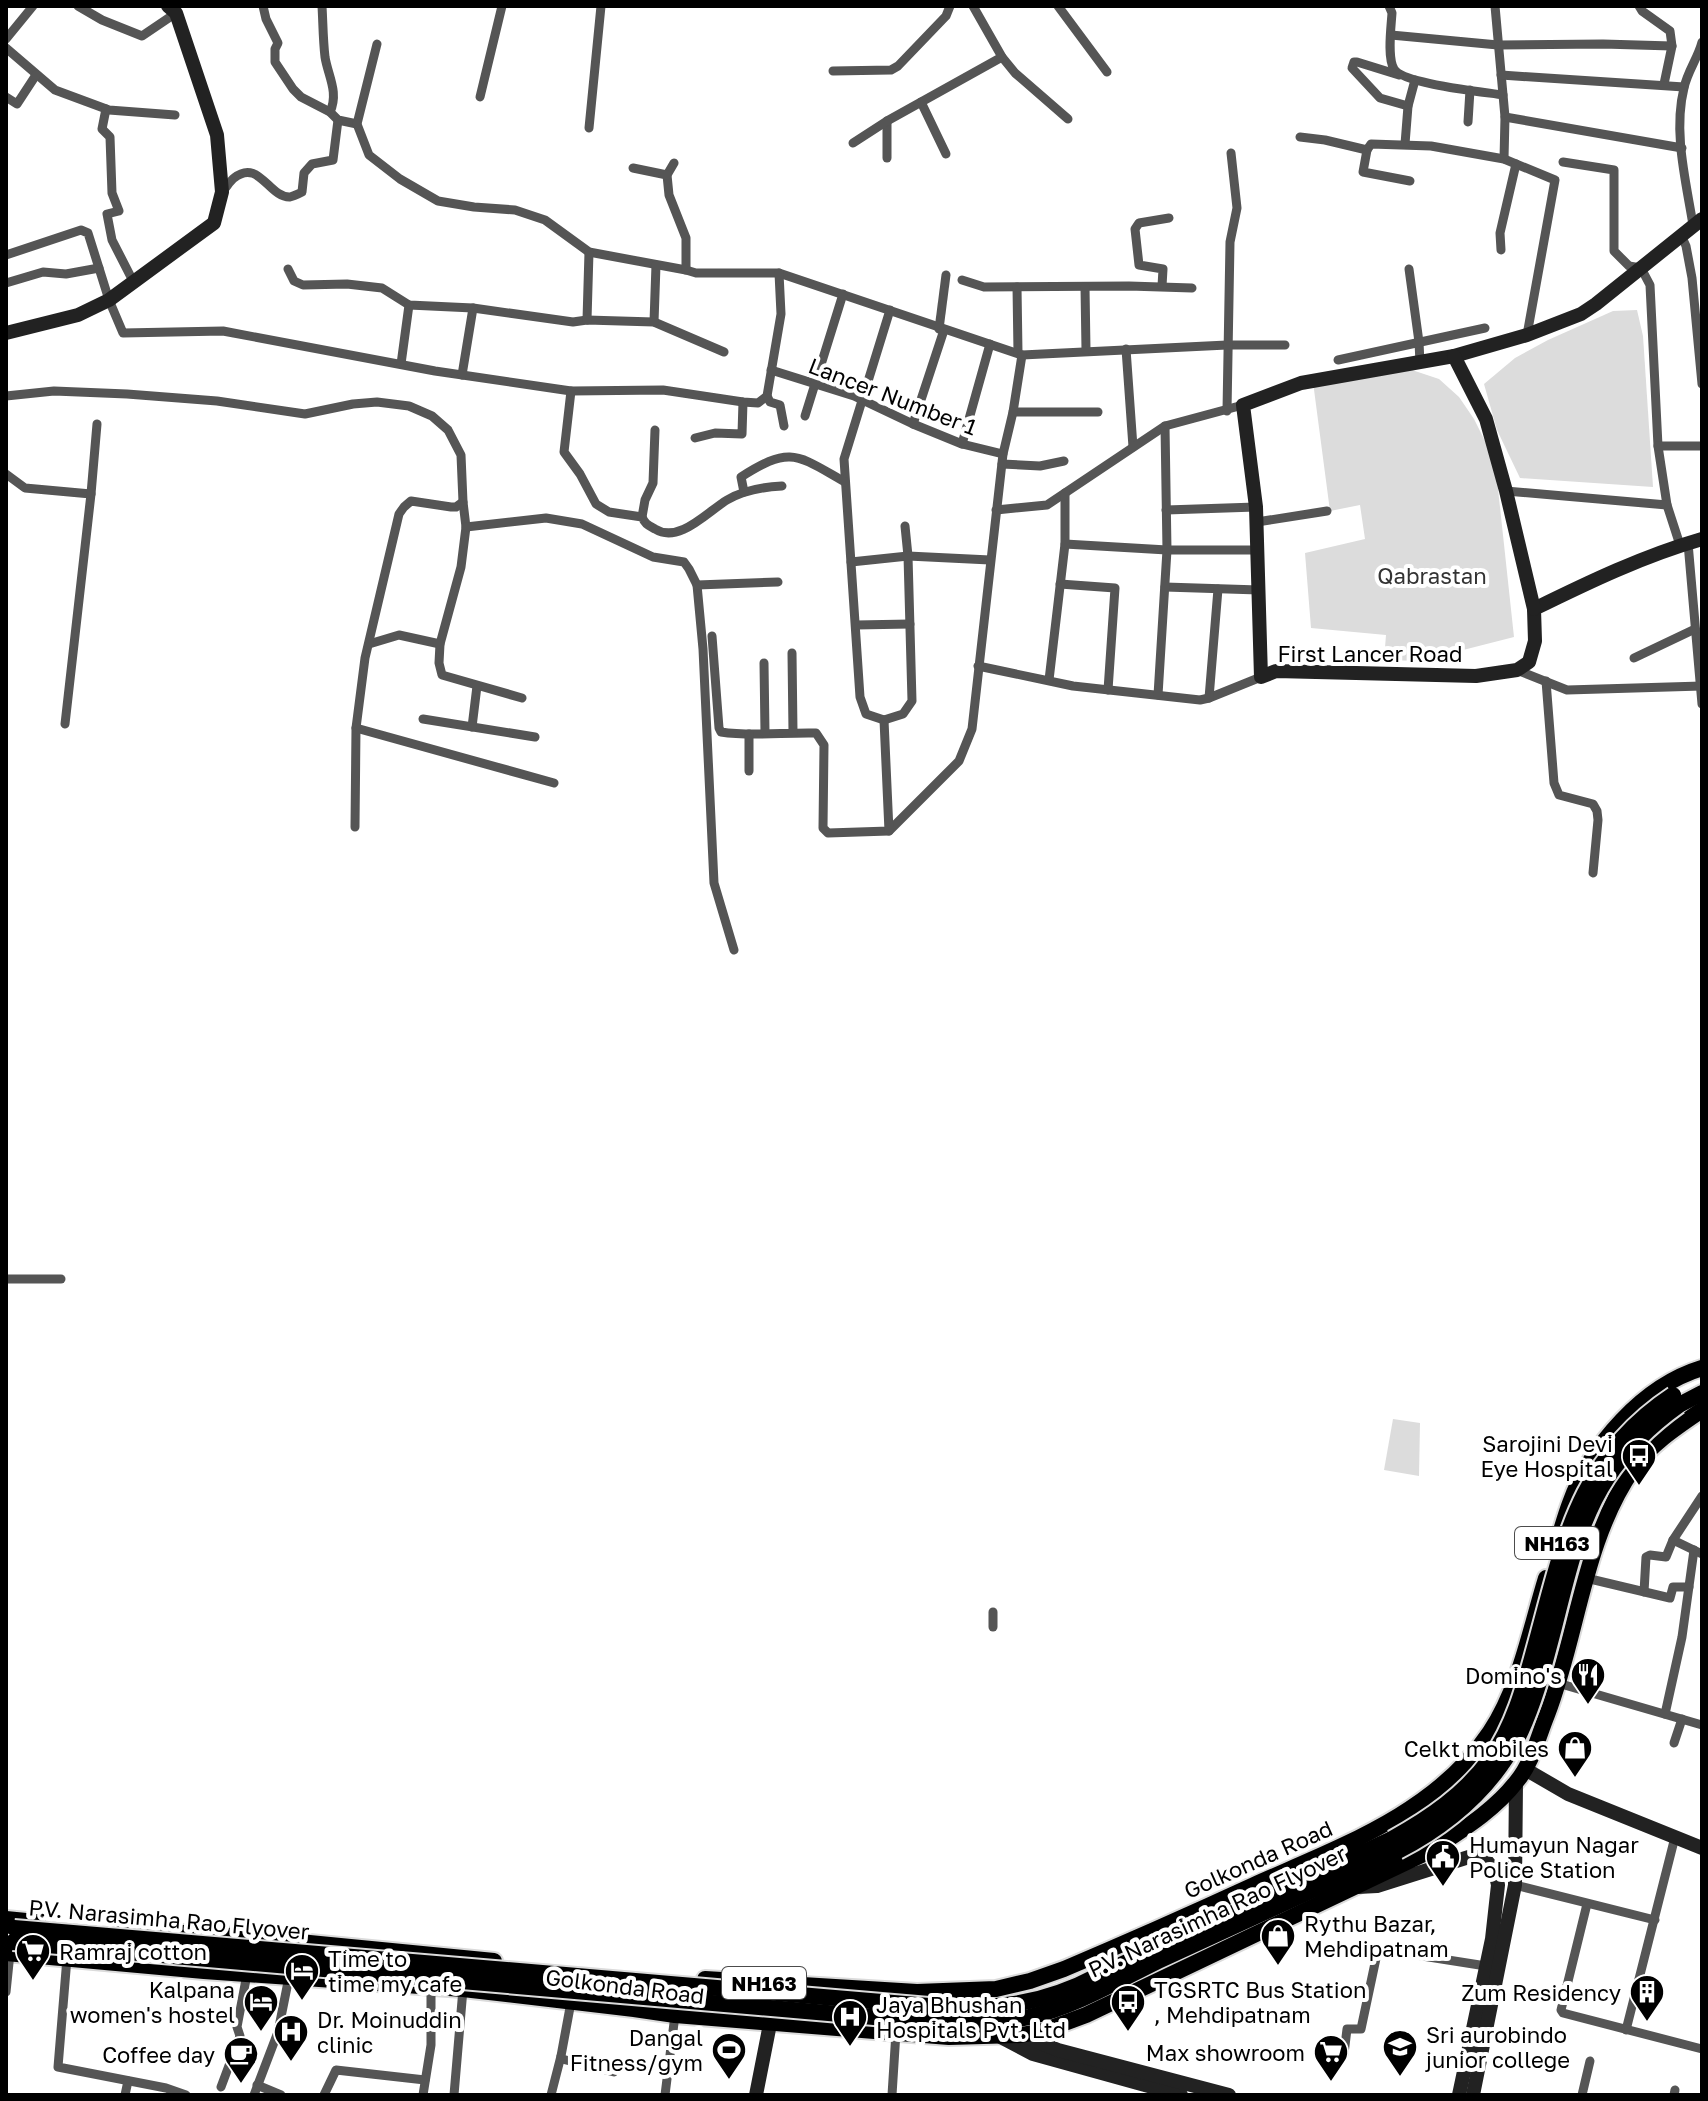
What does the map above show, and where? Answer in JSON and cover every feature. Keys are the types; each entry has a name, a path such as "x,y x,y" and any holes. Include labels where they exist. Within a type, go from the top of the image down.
{"highway":[{"name":"Golkonda Road","path":"6,1919 249,1937 699,1979 917,1992 996,1989 1030,1981 1133,1940 1341,1846 1410,1809 1449,1780 1490,1731 1509,1696 1571,1500 1590,1463 1620,1421 1635,1407 1663,1387 1702,1368"},
{"name":"P.V. Narasimha Rao Flyover","path":"7,1949 931,2022 973,2024 1033,2016 1084,1997 1398,1851 1443,1825 1467,1805 1503,1763 1529,1714 1575,1554 1594,1501 1606,1479 1676,1400 1702,1379"},
{"name":"P.V. Narasimha Rao Flyover","path":"6,1927 929,2006 965,2008 1013,2005 1044,1999 1073,1989 1392,1839 1435,1813 1476,1777 1506,1734 1516,1709 1562,1550 1582,1496 1595,1473 1620,1439 1652,1408 1702,1393"},
{"name":"Golkonda Road","path":"7,1949 136,1965 463,1989 770,2024 949,2037 1021,2035 1043,2031 1086,2015 1432,1850 1480,1818 1521,1776 1559,1684 1586,1578 1608,1514 1634,1468 1667,1433 1702,1410"},
{"path":"1524,1652 1564,1664"},
{"path":"136,1965 140,1931"},
{"path":"529,1997 533,1965"}],"street":[{"path":"6,39 33,6"},
{"path":"6,333 78,315 109,300 214,223 222,192 217,135 172,10 142,36 102,20 78,6"},
{"path":"263,6 278,43 275,62 293,89 338,120 357,124"},
{"path":"322,6 327,69 333,78 335,102 330,112"},
{"path":"480,97 502,6"},
{"path":"589,128 601,6"},
{"path":"833,71 891,70 946,16 950,6"},
{"path":"973,6 1002,57 1015,73 1068,119"},
{"path":"1058,6 1107,72"},
{"path":"1389,6 1392,13 1391,60 1399,75"},
{"path":"1495,6 1505,117 1504,159"},
{"path":"1639,6 1670,31 1672,46 1664,84"},
{"path":"1391,35 1498,45 1672,46"},
{"path":"996,510 1047,505 1165,426 1227,411 1301,383 1454,356 1527,335 1581,314 1698,222 1679,124 1684,87 1702,42"},
{"path":"377,44 357,124 369,155 400,179 438,201 515,210 545,220 589,252 696,273 779,273 1020,354 1285,345"},
{"path":"6,48 55,90 106,109 175,115"},
{"path":"853,143 1002,57"},
{"path":"1408,106 1380,98 1352,68 1354,62 1415,80 1503,95"},
{"path":"6,97 17,104 36,75"},
{"path":"1501,75 1684,87"},
{"path":"1405,144 1408,106 1415,80"},
{"path":"1468,122 1470,90"},
{"path":"921,102 946,154"},
{"path":"106,109 102,129 110,137 112,193 119,211 107,214 112,240 133,281"},
{"path":"1505,117 1682,148"},
{"path":"222,192 236,176 250,172 261,177 278,194 289,197 302,192 304,173 312,164 333,160 338,120"},
{"path":"887,121 887,158"},
{"path":"1300,137 1367,150"},
{"path":"1410,181 1363,172 1371,144 1431,146 1504,159 1555,180 1527,335"},
{"path":"1227,411 1230,242 1237,208 1231,153"},
{"path":"1563,162 1614,170 1614,251 1629,266 1641,268"},
{"path":"674,163 667,175 669,195 686,238 686,270"},
{"path":"1501,250 1500,233 1516,164"},
{"path":"633,168 667,175"},
{"path":"1162,286 1163,269 1139,265 1135,229 1139,223 1169,218"},
{"path":"6,255 81,230 88,233 123,333 223,331 462,375 571,391 663,390 758,403 767,396"},
{"path":"1681,235 1697,278 1702,384"},
{"path":"587,320 589,252"},
{"path":"654,322 656,265"},
{"path":"6,283 43,272 66,274 99,268"},
{"path":"1641,268 1650,285 1658,446 1667,505 1690,542 1698,608 1695,629 1702,704"},
{"path":"288,269 294,281 303,285 347,284 382,288 409,305 473,308 573,322 654,322 724,352"},
{"path":"1409,269 1420,363"},
{"path":"779,273 781,314 767,396 770,402 780,405 784,426"},
{"path":"913,424 942,330 946,275"},
{"path":"962,280 984,287 1192,288"},
{"path":"712,636 721,732 816,733 824,745 823,828 828,833 889,831 959,761 972,729 1002,459 1013,412 1020,354 1017,287"},
{"path":"1085,287 1086,350"},
{"path":"805,416 843,294"},
{"path":"401,364 409,305"},
{"path":"462,375 473,308"},
{"path":"890,310 844,459 860,697 866,714 884,720 903,714 912,701 905,526"},
{"path":"1338,360 1485,328"},
{"path":"962,444 990,344"},
{"path":"1126,349 1133,447"},
{"path":"1454,356 1486,419 1534,609 1535,641 1529,662 1517,670"},
{"name":"Lancer Number 1","path":"771,370 861,400 1002,459 1040,466 1064,461"},
{"path":"6,396 54,391 127,394 217,401 305,414 377,402 409,406 432,416 448,430 461,455 466,527 461,567 440,644 442,675 522,698"},
{"path":"571,391 564,452 596,504 609,512 643,520 670,535 744,492 782,486"},
{"path":"695,438 715,433 742,434 743,402"},
{"path":"1243,405 1256,514 1261,677"},
{"path":"1013,412 1098,412"},
{"path":"65,724 97,424"},
{"path":"1158,695 1167,550 1165,426"},
{"path":"643,520 645,500 653,483 655,430"},
{"path":"1658,446 1702,446"},
{"path":"744,492 741,477 759,465 787,456 795,456 845,477"},
{"path":"6,474 25,488 91,494"},
{"path":"1506,491 1667,505"},
{"path":"1049,680 1065,544 1065,493"},
{"path":"355,827 356,728 369,644 399,514 411,501 451,507 463,502"},
{"path":"1166,510 1256,514 1327,511"},
{"path":"466,527 546,518 582,524 653,557 684,562 689,569 697,585 714,883 734,950"},
{"path":"1534,609 1621,567 1690,542"},
{"path":"1065,544 1167,550 1258,550"},
{"path":"851,562 908,556 990,560"},
{"path":"697,585 778,582"},
{"path":"1060,584 1115,588 1108,690"},
{"path":"1165,587 1259,590"},
{"path":"1209,698 1218,589"},
{"path":"856,625 910,624"},
{"path":"1634,658 1695,629"},
{"path":"369,644 399,635 440,644"},
{"path":"792,653 793,732"},
{"path":"764,663 765,733"},
{"name":"First Lancer Road","path":"978,666 1073,686 1200,700 1276,671 1476,676 1517,670"},
{"path":"1517,670 1567,690 1701,686"},
{"path":"1546,681 1554,783 1559,795 1593,804 1597,811 1593,873"},
{"path":"472,727 477,686"},
{"path":"423,719 535,737"},
{"path":"884,720 889,831"},
{"path":"356,728 554,783"},
{"path":"749,734 749,771"},
{"path":"6,1279 61,1279"},
{"path":"1644,1592 1646,1557 1666,1557 1673,1540 1701,1498"},
{"path":"1665,1714 1698,1552 1673,1540"},
{"path":"1586,1578 1670,1598 1673,1587 1689,1587"},
{"path":"993,1612 993,1627"},
{"path":"1518,1671 1702,1725"},
{"path":"1674,1743 1682,1719"},
{"path":"1473,2095 1515,1885 1521,1776 1702,1848"},
{"path":"1626,2030 1675,1837"},
{"path":"1354,1887 1377,1886 1472,1856 1485,1859 1495,1871 1498,1885 1492,1939 1459,2095"},
{"path":"1515,1885 1655,1920"},
{"path":"1587,1904 1561,2010 1563,2013 1702,2049"},
{"path":"6,1992 7,1949"},
{"path":"1344,2054 1347,2029 1361,2029 1378,1949 1486,1966"},
{"path":"67,1958 58,2067 166,2088 186,2095"},
{"path":"221,2087 240,2036 237,2027 247,1974"},
{"path":"281,2095 256,2090 278,2032 289,1977"},
{"path":"423,2095 431,2045 431,1987"},
{"path":"454,2095 463,1989"},
{"path":"551,2095 571,2002"},
{"path":"665,2095 675,2015"},
{"path":"756,2095 770,2024"},
{"path":"892,2095 896,2032"},
{"path":"997,2035 1033,2054 1181,2095"},
{"path":"1021,2035 1058,2050 1229,2095"},
{"path":"561,2056 564,2060 614,2072"},
{"path":"1582,2095 1590,2061"},
{"path":"324,2095 336,2070 425,2080"},
{"path":"125,2095 128,2081"}],"green space":[{"path":"1637,310 1643,336 1653,487 1520,478 1497,430 1484,384 1515,358 1548,340 1613,311"},
{"name":"Qabrastan","path":"1412,370 1439,379 1459,397 1495,461 1514,637 1420,661 1384,660 1386,635 1311,628 1305,553 1365,539 1360,505 1330,511 1313,382"},
{"path":"1393,1419 1420,1423 1419,1476 1384,1470"}],"place":[{"name":"Sarojini Devi Eye Hospital","path":"1639,1487"},
{"name":"Domino's","path":"1588,1706"},
{"name":"Celkt mobiles","path":"1575,1779"},
{"name":"Humayun Nagar Police Station","path":"1443,1888"},
{"name":"Rythu Bazar, Mehdipatnam","path":"1278,1967"},
{"name":"Ramraj cotton","path":"33,1982"},
{"name":"Time to time my cafe","path":"302,2002"},
{"name":"Zum Residency","path":"1647,2023"},
{"name":"Kalpana women's hostel","path":"261,2033"},
{"name":"TGSRTC Bus Station , Mehdipatnam","path":"1128,2033"},
{"name":"Jaya Bhushan Hospitals Pvt. Ltd","path":"850,2048"},
{"name":"Dr. Moinuddin clinic","path":"291,2063"},
{"name":"Sri aurobindo junior college","path":"1400,2078"},
{"name":"Dangal Fitness/gym","path":"729,2081"},
{"name":"Max showroom","path":"1331,2083"},
{"name":"Coffee day","path":"241,2085"}]}
